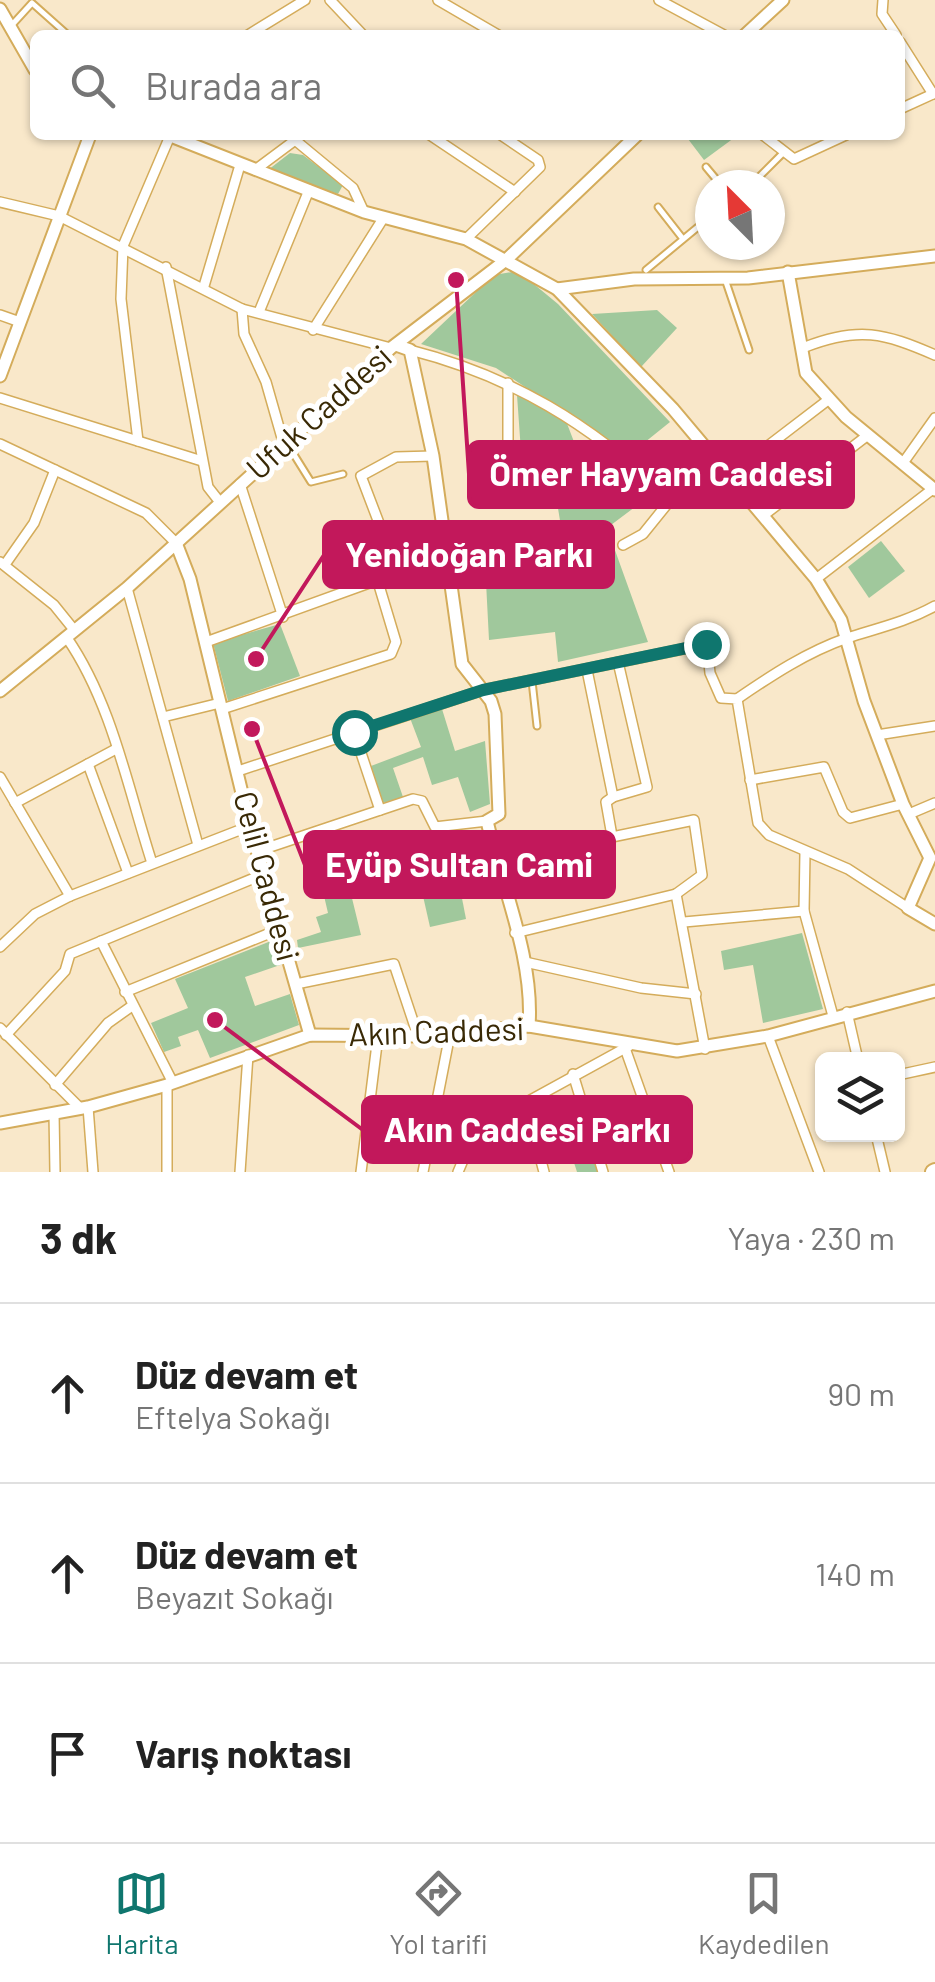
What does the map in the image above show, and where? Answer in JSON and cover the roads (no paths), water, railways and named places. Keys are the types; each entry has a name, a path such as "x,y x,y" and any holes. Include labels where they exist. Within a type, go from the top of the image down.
{"street":[{"path":"256,30 304,0"},
{"path":"330,0 358,30"},
{"path":"438,0 489,30"},
{"path":"660,0 715,30"},
{"path":"751,30 783,0"},
{"path":"883,0 882,14 893,30"},
{"path":"0,9 30,62"},
{"path":"905,50 934,93 905,107"},
{"path":"0,376 88,140"},
{"path":"138,441 121,299 123,246 167,140"},
{"path":"179,140 364,212 466,239 557,290 710,452 816,579 842,620 877,736 930,858 908,908"},
{"path":"255,170 296,140"},
{"path":"301,140 352,188 364,212"},
{"path":"437,140 515,192"},
{"path":"466,239 540,167 538,160 508,140"},
{"name":"Ufuk Caddesi","path":"0,691 126,588 394,347 506,260 632,140"},
{"path":"768,140 782,154 794,159 835,140"},
{"path":"204,286 240,164"},
{"path":"259,312 309,190"},
{"path":"0,202 60,216 204,286 242,309 313,330 476,368 508,383 570,419 667,496 668,504 643,534 623,545"},
{"path":"313,330 384,218"},
{"path":"557,290 634,280 725,278 935,256"},
{"path":"166,267 208,487 219,501"},
{"path":"788,272 806,373 828,400 934,489 816,579"},
{"path":"242,309 244,334 266,382 285,443"},
{"path":"0,316 20,322"},
{"path":"804,347 868,333 887,335 935,355"},
{"path":"258,851 414,799 422,801 435,827 487,821 499,814 495,714 483,690 465,673 462,664 433,456 410,350"},
{"path":"508,383 508,465"},
{"path":"0,398 202,460"},
{"path":"730,476 828,400"},
{"path":"903,463 935,418"},
{"path":"764,515 868,435"},
{"path":"0,444 146,513 176,543"},
{"path":"667,496 710,452"},
{"path":"206,642 283,618 394,574 395,565 361,476 396,456 433,456"},
{"path":"54,470 34,523 3,563 54,604 71,635 116,749 152,863"},
{"path":"240,484 283,618"},
{"name":"Celil Caddesi","path":"176,543 310,1035"},
{"path":"163,716 221,706 391,654 396,642 378,582"},
{"path":"126,588 198,845"},
{"path":"238,770 483,690 706,644 716,690 721,698 738,699 788,664 846,639 905,622 935,606"},
{"path":"612,836 606,802 648,788 618,662"},
{"path":"588,670 613,798"},
{"path":"738,699 758,822 769,835 805,854 848,869 935,924"},
{"path":"877,736 935,726"},
{"path":"354,732 380,810"},
{"path":"15,803 116,749"},
{"path":"88,764 128,873"},
{"path":"750,780 824,767 843,812 850,818 935,803"},
{"path":"0,778 70,896"},
{"path":"496,861 694,820 702,875 676,894 515,933"},
{"path":"487,821 525,962 531,998 529,1026"},
{"path":"0,947 35,914 70,896 250,826"},
{"path":"805,854 804,911 833,1016"},
{"path":"93,1172 84,1107 55,1085 3,1032 65,971 70,954 264,874"},
{"path":"676,894 705,1048"},
{"path":"684,922 804,911"},
{"path":"125,992 280,928"},
{"path":"102,941 170,1084 166,1172"},
{"path":"525,962 641,988 696,994"},
{"path":"296,984 394,964 418,1036"},
{"name":"Akın Caddesi","path":"0,1123 84,1107 170,1084 310,1035 418,1036 529,1026 627,1049 677,1051 768,1036 935,991"},
{"path":"55,1085 108,1022 132,1006"},
{"path":"847,1012 856,1052"},
{"path":"423,1172 450,1034"},
{"path":"362,1172 378,1036"},
{"path":"768,1036 820,1172"},
{"path":"458,1172 481,1130 573,1074 627,1049 669,1172"},
{"path":"240,1172 248,1055"},
{"path":"905,1073 935,1067"},
{"path":"573,1074 603,1172"},
{"path":"525,1101 544,1172"},
{"path":"54,1113 55,1172"},
{"path":"878,1142 885,1172"}],"lane":[{"path":"9,29 32,4 62,30"},
{"path":"766,170 782,154"},
{"path":"658,207 683,240"},
{"path":"646,270 695,230"},
{"path":"725,278 748,350"},
{"path":"285,443 310,482 343,474"},
{"path":"532,680 537,726"}],"place":[{"name":"Ömer Hayyam Caddesi","path":"456,280"},
{"name":"Yenidoğan Parkı","path":"256,659"},
{"name":"Eyüp Sultan Cami","path":"252,729"},
{"name":"Akın Caddesi Parkı","path":"215,1020"}]}
